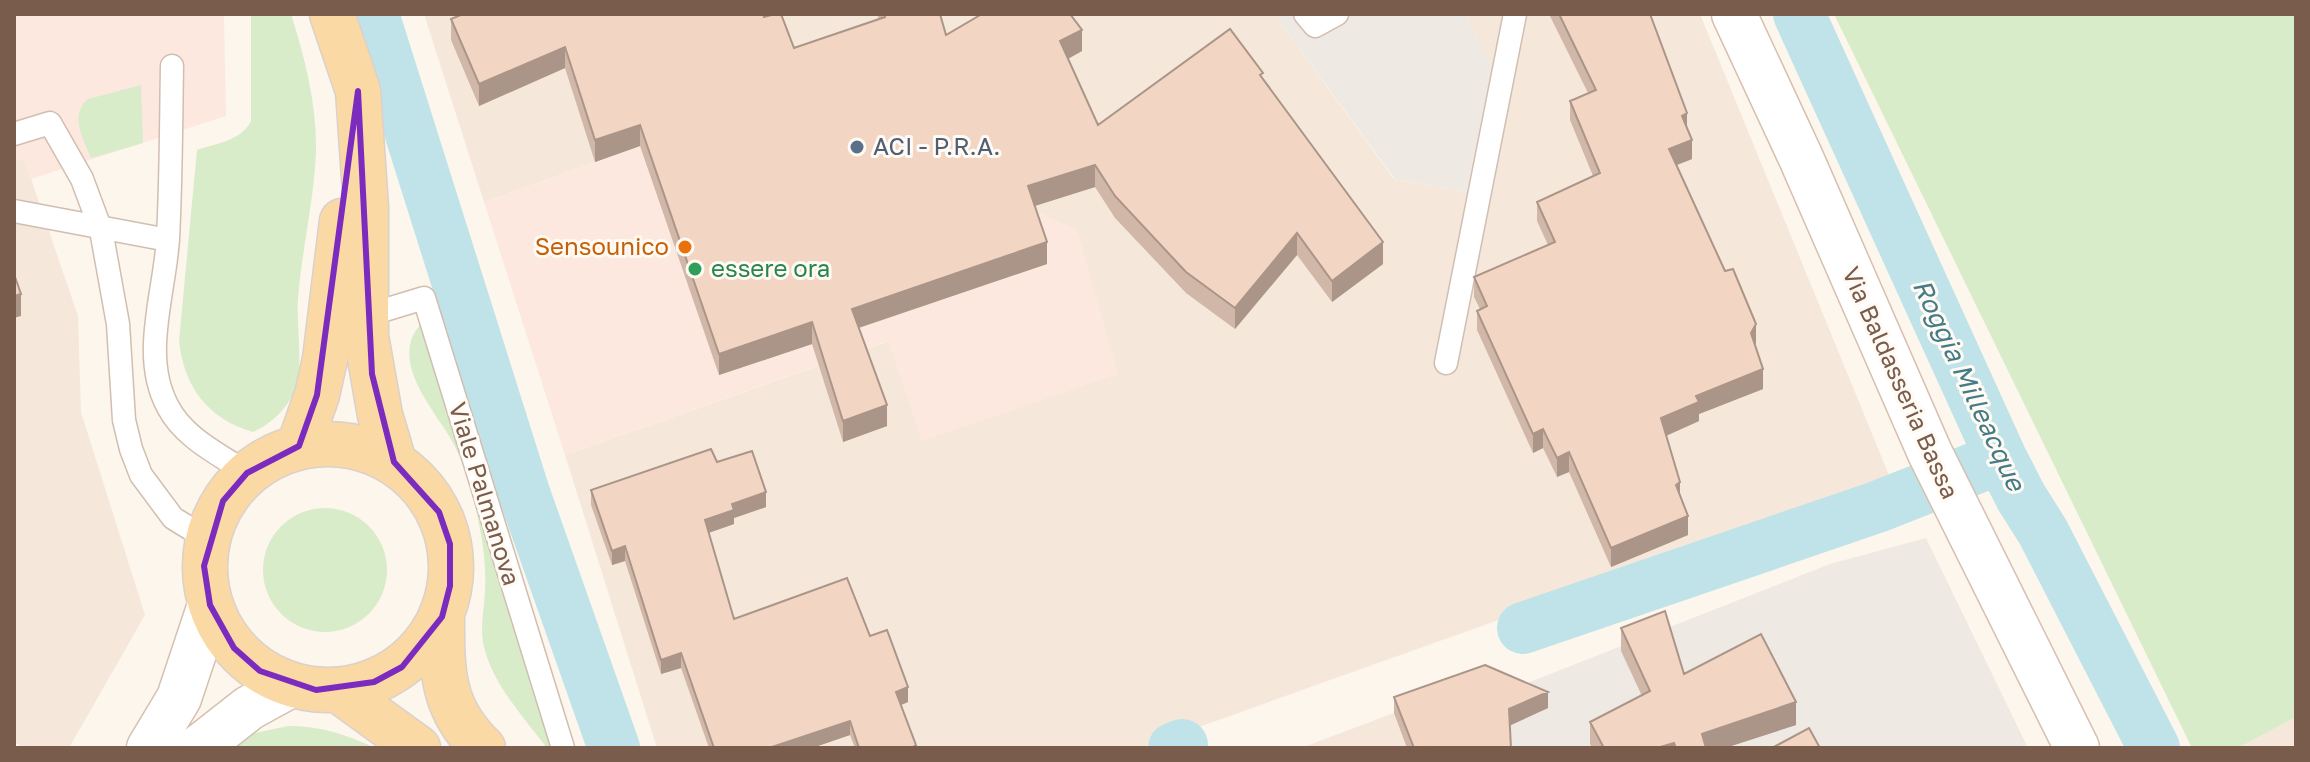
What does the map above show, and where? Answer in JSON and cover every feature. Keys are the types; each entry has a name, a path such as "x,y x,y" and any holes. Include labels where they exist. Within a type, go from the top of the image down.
{"main road":[{"path":"332,14 358,91 366,207 365,316 377,401 394,462"},
{"path":"299,446 317,395 325,359 358,91"},
{"name":"Viale Palmanova","path":"442,617 426,642 402,667 374,682 338,690 316,690 291,685 260,671 234,648 217,623 210,605 204,566 207,539 223,501 247,473 272,456 299,446 326,443 359,447 394,462 423,487 439,512 450,544 450,586 442,617 444,687 460,720 483,748"},
{"path":"338,690 418,748"}],"street":[{"name":"Via Baldasseria Bassa","path":"1734,14 1801,158 1930,453 2077,748"},
{"path":"149,748 179,698 210,605"},
{"path":"198,748 249,708 291,685"}],"lane":[{"path":"1305,14 1315,26 1337,14"},
{"path":"1446,363 1515,14"},
{"path":"172,66 168,240 155,338 155,363 169,410 186,432 247,473"},
{"path":"14,134 50,123 82,179 101,230 118,324 124,420 131,449 141,475 173,518 207,539"},
{"path":"14,211 101,230 168,240"},
{"name":"Viale Palmanova","path":"365,316 424,298 563,748"}],"highlighted area":[{"path":"358,91 372,374 394,462 439,512 450,544 450,586 442,617 402,667 374,682 316,690 260,671 234,648 210,605 204,566 223,501 247,473 299,446 317,395"}],"shaded area":[{"path":"14,14 224,14 226,116 31,179 24,158 14,161"},
{"path":"424,14 1274,14 1394,179 1466,192 1492,68 1466,14 1700,14 1891,480 1140,748 657,748 565,455 889,341 1117,375 1077,231 1028,208 714,120 484,202"},
{"path":"1274,14 1466,14 1492,68 1466,192 1395,179"},
{"path":"967,25 1028,208 1077,230 1118,374 922,441 888,341 565,455 484,202"},
{"path":"24,158 78,316 81,412 145,615 69,748 24,748 14,742 14,161"},
{"path":"1926,538 2028,748 1510,748 1507,691 1830,564"},
{"path":"1394,713 1510,748 1301,748"},
{"path":"2296,717 2296,748 2238,748"}],"green space":[{"path":"251,14 291,14 309,82 316,152 298,298 298,380 283,410 253,432 223,419 201,399 186,373 179,341 197,150 235,137 251,121"},
{"path":"1834,14 2296,14 2296,717 2238,748 2192,748"},
{"path":"141,85 143,143 91,158 79,127 82,105 88,99"},
{"path":"421,324 557,748 547,748 520,714 496,678 485,651 482,629 485,562 481,534 460,458 414,378 410,364 409,350"},
{"path":"325,508 349,512 369,526 383,546 387,570 383,594 369,614 349,628 325,632 301,628 281,614 267,594 263,570 267,546 281,526 301,512"},
{"path":"288,726 333,732 375,748 230,748 255,733"}],"building":[{"path":"463,14 763,14 764,17 781,14 794,48 885,17 884,14 940,14 946,35 982,14 1070,14 1082,30 1060,41 1098,125 1230,29 1263,73 1260,75 1383,242 1332,281 1297,233 1235,308 1186,272 1115,196 1095,165 1028,186 1047,242 852,309 887,405 843,421 812,322 719,354 640,125 595,140 565,47 479,84 451,19"},
{"path":"1559,14 1650,14 1687,113 1682,116 1692,140 1669,149 1725,271 1733,269 1756,324 1751,333 1763,369 1696,396 1699,402 1661,418 1680,482 1676,485 1688,516 1611,548 1569,452 1557,458 1543,429 1533,434 1477,311 1487,306 1474,277 1555,242 1537,202 1600,173 1570,101 1596,90"},
{"path":"14,274 21,294 14,296"},
{"path":"711,449 717,462 752,451 766,492 732,504 734,510 705,520 734,619 847,578 870,636 887,630 908,687 896,692 916,745 911,748 859,748 850,721 769,748 714,748 681,653 661,660 625,546 612,551 591,490"},
{"path":"1665,611 1684,674 1761,634 1796,702 1702,734 1706,748 1676,748 1674,743 1657,748 1604,748 1590,722 1650,691 1621,628"},
{"path":"1485,665 1548,692 1509,709 1511,748 1414,748 1394,697"},
{"path":"1809,728 1820,748 1772,748"}],"waterway":[{"path":"373,14 524,493 614,748"},
{"name":"Roggia Milleacque","path":"1799,14 2001,458 2043,532 2154,748"},
{"path":"1523,628 1877,507 2001,458"},
{"path":"1174,748 1182,745"}],"place":[{"name":"ACI - P.R.A.","path":"857,147"},
{"name":"Sensounico","path":"685,247"},
{"name":"essere ora","path":"695,269"}]}
